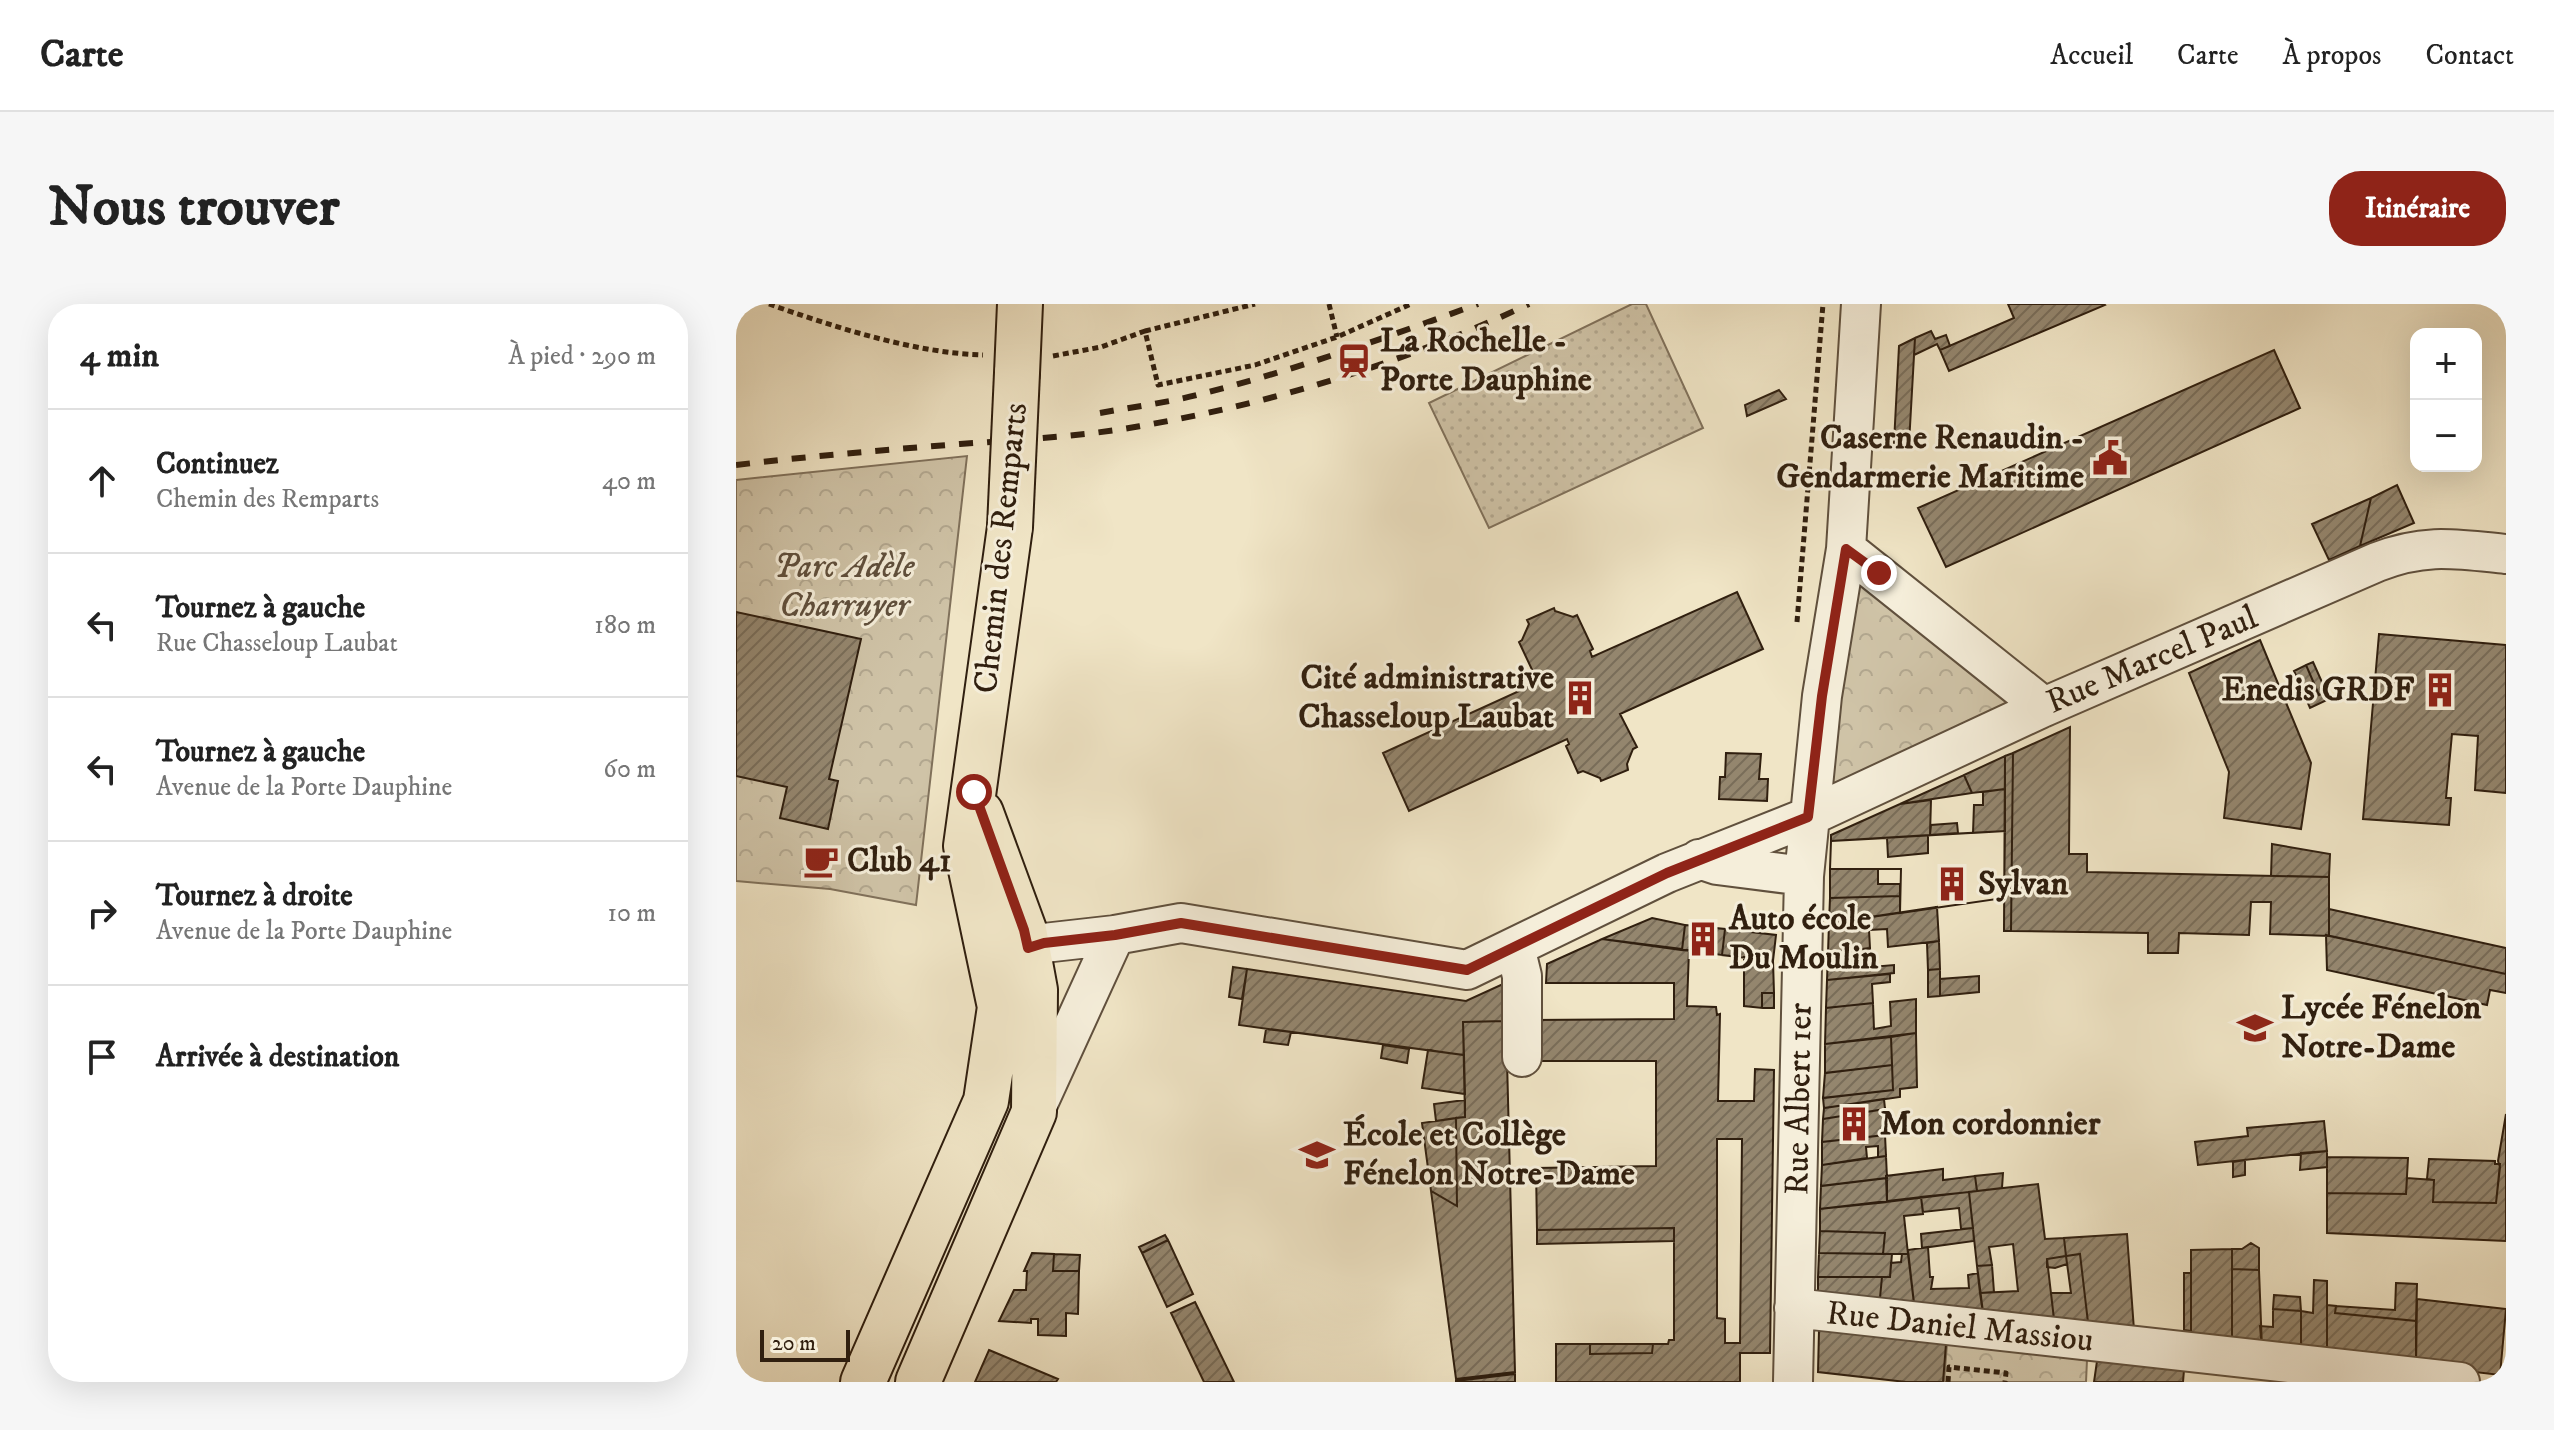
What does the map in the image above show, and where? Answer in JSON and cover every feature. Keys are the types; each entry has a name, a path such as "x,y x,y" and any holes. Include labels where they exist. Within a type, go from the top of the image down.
{"main road":[{"name":"Chemin des Remparts","path":"918,1382 1034,1112 1035,990 1008,952 966,846 1010,527 1020,304"},
{"name":"Chemin des Remparts","path":"863,1382 986,1101 1008,952"}],"street":[{"name":"Rue Albert 1er","path":"1793,1382 1804,876 1822,696 1846,549 1861,304"},
{"name":"Rue Marcel Paul","path":"1008,952 1044,943 1181,923 1467,970 1699,859 1808,817 2044,707 2405,551 2435,548 2506,554"},
{"path":"1846,549 2044,707"},
{"path":"1699,859 1717,865 1804,876"},
{"name":"Chemin des Remparts","path":"1034,1112 1115,935"},
{"path":"1515,947 1522,976 1522,1057"},
{"name":"Rue Daniel Massiou","path":"1794,1308 2460,1382"}],"path":[{"path":"769,304 883,339 968,354"},
{"path":"788,311 792,304"},
{"path":"1061,356 1255,304"},
{"path":"1329,304 1337,337"},
{"path":"1145,331 1158,385 1255,365 1337,337 1411,304"},
{"path":"1797,625 1823,304"},
{"path":"1948,1382 1949,1367 2006,1373 2005,1382"}],"green space":[{"path":"1632,304 1646,304 1703,428 1489,528 1429,403"},
{"name":"Parc Adèle Charruyer","path":"967,456 916,905 830,889 736,881 736,480"},
{"path":"1846,549 2044,707 1808,817"},
{"path":"1947,1344 2087,1360 2086,1382 1944,1382"}],"building":[{"path":"2008,304 2105,305 1949,371 1940,350 2014,318"},
{"path":"1931,331 1935,339 1946,335 1950,346 1940,350 1937,344 1914,355 1915,338"},
{"path":"1915,338 1909,444 1894,443 1899,346"},
{"name":"Caserne Renaudin - Gendarmerie Maritime","path":"2274,350 2300,408 1946,567 1918,508"},
{"path":"1779,390 1786,399 1747,416 1745,405"},
{"path":"2397,485 2414,523 2360,546 2371,498"},
{"path":"2371,498 2360,546 2329,560 2312,524"},
{"name":"Cité administrative Chasseloup Laubat","path":"1737,592 1763,649 1620,714 1637,747 1633,749 1627,764 1628,770 1601,781 1583,771 1578,773 1566,746 1569,744 1567,739 1409,811 1383,753 1541,681 1538,675 1535,676 1519,642 1529,624 1527,620 1554,608 1573,617 1577,615 1593,649 1590,651 1592,657"},
{"path":"736,612 861,639 829,779 838,781 828,829 780,818 787,787 736,776"},
{"name":"Enedis GRDF","path":"2379,634 2506,645 2506,793 2475,790 2478,736 2452,734 2446,798 2451,798 2449,825 2363,819"},
{"path":"2260,640 2311,763 2301,829 2224,818 2229,772 2189,673"},
{"path":"2313,662 2326,691 2319,695 2306,665"},
{"path":"2306,665 2319,695 2326,691 2329,699 2310,708 2294,671"},
{"path":"2070,727 2069,854 2087,854 2087,872 2329,877 2329,936 2270,934 2271,902 2251,902 2249,935 2179,933 2178,953 2148,953 2148,933 2011,931 2013,753"},
{"path":"1726,753 1761,754 1759,779 1768,779 1767,801 1719,799 1720,777 1725,777"},
{"path":"2013,753 2011,931 2004,931 2005,756"},
{"path":"2005,756 2005,789 1972,793 1964,775"},
{"path":"1964,775 1972,793 1900,804"},
{"path":"2005,789 2005,831 1973,833 1974,805 1983,805 1983,792"},
{"path":"1931,800 1930,835 1831,841 1831,835 1900,804"},
{"path":"1957,823 1958,833 1930,835 1931,825"},
{"name":"Sylvan","path":"2005,831 2004,898 1900,913 1901,869 1830,869 1831,841 1887,838 1888,857 1928,853 1930,835"},
{"name":"Sylvan","path":"2005,831 2004,898 1900,913 1901,869 1830,869 1831,841"},
{"path":"2272,844 2330,854 2329,877 2271,876"},
{"name":"Sylvan","path":"1830,869 1878,869 1878,884 1900,884 1900,896 1830,898"},
{"path":"1900,896 1900,913 1829,923 1830,898"},
{"path":"1937,907 1939,941 1888,947 1887,929 1869,930 1870,948 1828,953 1829,923"},
{"path":"2329,909 2506,948 2506,974 2329,936"},
{"path":"1652,918 1685,925 1682,950 1602,939"},
{"name":"Auto école Du Moulin","path":"1685,925 1725,929 1722,955 1682,950"},
{"path":"1725,929 1776,935 1773,961 1722,955"},
{"path":"2326,935 2506,974 2506,993 2490,990 2487,1005 2327,970"},
{"path":"1602,939 1689,950 1687,1006 1716,1007 1717,1015 1720,1014 1718,1101 1754,1101 1755,1069 1774,1070 1770,1353 1740,1353 1740,1382 1556,1382 1556,1344 1590,1344 1590,1354 1652,1353 1653,1344 1668,1344 1669,1340 1674,1340 1674,1228 1537,1230 1536,1168 1656,1166 1656,1061 1533,1061 1532,1020 1674,1019 1674,983 1546,983 1547,964","holes":["1717,1139 1742,1139 1740,1343 1725,1343 1725,1319 1717,1318"]},
{"path":"1939,941 1940,969 1928,970 1927,943"},
{"path":"1870,948 1871,967 1894,965 1894,973 1827,980 1828,953"},
{"path":"1744,957 1773,961 1774,993 1762,993 1762,1008 1744,1006"},
{"path":"1233,967 1247,969 1242,999 1229,997"},
{"path":"1247,969 1466,1001 1514,979 1506,1021 1463,1022 1464,1055 1239,1025"},
{"path":"1940,969 1940,996 1928,997 1928,970"},
{"path":"1890,974 1890,982 1872,984 1873,1003 1826,1008 1827,980"},
{"path":"1979,976 1979,992 1940,996 1940,979"},
{"path":"1762,993 1774,993 1774,1008 1762,1008"},
{"path":"1916,999 1916,1033 1825,1044 1826,1008 1873,1003 1874,1029 1891,1026 1890,1002"},
{"path":"1506,1021 1515,1372 1456,1379 1431,1191 1457,1206 1456,1118 1465,1117 1463,1022"},
{"path":"1266,1029 1291,1032 1288,1045 1264,1042"},
{"path":"1916,1033 1917,1087 1900,1089 1900,1097 1824,1108 1823,1098 1893,1090 1891,1037"},
{"path":"1891,1037 1892,1065 1825,1073 1825,1044"},
{"path":"1383,1045 1409,1049 1407,1063 1381,1058"},
{"path":"1428,1050 1464,1055 1465,1094 1422,1088"},
{"path":"1892,1065 1893,1090 1823,1098 1825,1073"},
{"path":"1884,1099 1885,1109 1823,1119 1824,1108"},
{"path":"1465,1100 1465,1117 1436,1121 1434,1104"},
{"name":"Mon cordonnier","path":"1885,1109 1885,1135 1822,1142 1823,1119"},
{"path":"2506,1114 2506,1241 2327,1233 2327,1193 2406,1194 2407,1178 2434,1180 2433,1202 2496,1203 2498,1161"},
{"path":"1456,1118 1457,1206 1431,1191 1422,1123"},
{"path":"2324,1121 2327,1151 2198,1165 2195,1142 2248,1136 2247,1128"},
{"path":"1885,1135 1886,1156 1878,1157 1878,1146 1866,1147 1867,1158 1822,1165 1822,1142"},
{"path":"2327,1151 2327,1167 2300,1170 2301,1153"},
{"path":"1886,1156 1887,1178 1821,1186 1822,1165"},
{"path":"2327,1157 2408,1158 2406,1194 2327,1193"},
{"path":"2429,1159 2495,1161 2495,1164 2500,1164 2496,1203 2433,1202 2434,1180 2427,1179"},
{"path":"2245,1160 2245,1175 2233,1177 2233,1162"},
{"path":"1943,1169 1943,1180 1975,1176 1977,1191 1887,1202 1886,1176"},
{"path":"2003,1173 2002,1188 1977,1191 1975,1176"},
{"path":"1887,1178 1887,1202 1820,1209 1821,1186"},
{"path":"2038,1184 2045,1239 2064,1238 2066,1256 2047,1259 2055,1328 1984,1320 1980,1293 2018,1291 2013,1244 1989,1247 1992,1265 1977,1266 1969,1192"},
{"path":"1969,1192 1973,1228 1961,1229 1959,1208 1923,1212 1921,1197"},
{"path":"1921,1197 1923,1214 1904,1216 1908,1254 1883,1254 1885,1233 1820,1231 1820,1209"},
{"path":"1674,1228 1674,1241 1537,1244 1537,1230"},
{"path":"1973,1228 1974,1241 1922,1248 1921,1234"},
{"path":"1820,1231 1885,1233 1883,1254 1819,1253"},
{"path":"2127,1234 2134,1330 2089,1331 2080,1254 2066,1256 2064,1238"},
{"path":"1165,1235 1168,1240 1142,1253 1139,1247"},
{"path":"1168,1240 1193,1294 1167,1307 1142,1253"},
{"path":"2251,1243 2259,1248 2259,1270 2232,1269 2232,1249 2242,1249"},
{"path":"1928,1247 1930,1277 1933,1277 1931,1289 1969,1288 1968,1275 1978,1273 1984,1320 1915,1312 1908,1250"},
{"path":"2232,1249 2232,1346 2191,1335 2191,1250"},
{"path":"1032,1253 1054,1254 1053,1271 1079,1271 1078,1314 1066,1313 1066,1336 1038,1335 1038,1319 1031,1319 1031,1323 999,1321 1014,1290 1026,1290 1027,1271 1024,1271"},
{"path":"1819,1253 1892,1254 1890,1277 1818,1277"},
{"path":"1054,1254 1080,1255 1079,1271 1053,1271"},
{"path":"1902,1254 1908,1254 1915,1312 1879,1308 1882,1277 1890,1277 1891,1263 1901,1262"},
{"path":"2080,1254 2089,1331 2055,1328 2051,1293 2071,1293 2066,1256"},
{"path":"2066,1256 2067,1264 2047,1267 2047,1259"},
{"path":"1992,1265 1994,1292 1980,1293 1977,1266"},
{"path":"2232,1269 2259,1270 2262,1349 2232,1346"},
{"path":"2184,1273 2191,1273 2191,1331 2184,1330"},
{"path":"1818,1277 1882,1277 1879,1308 1818,1301"},
{"path":"2314,1280 2327,1281 2327,1356 2301,1353 2301,1311 2313,1313"},
{"path":"2396,1283 2417,1284 2416,1321 2335,1313 2336,1306 2395,1310"},
{"path":"2274,1295 2300,1297 2301,1311 2273,1309"},
{"path":"2417,1299 2506,1309 2500,1375 2416,1365"},
{"path":"1195,1302 1234,1382 1204,1382 1171,1313"},
{"path":"2327,1305 2336,1306 2335,1313 2416,1321 2416,1365 2327,1356"},
{"path":"2273,1309 2301,1311 2301,1353 2262,1349 2260,1326 2273,1327"},
{"path":"1819,1330 1946,1344 1943,1382 1906,1382 1818,1372"},
{"path":"1590,1344 1653,1344 1652,1353 1590,1354"},
{"path":"989,1350 1058,1379 1056,1382 975,1382"},
{"path":"2097,1361 2184,1370 2183,1382 2094,1382"},
{"path":"1515,1374 1515,1382 1456,1382 1456,1381"}],"railway":[{"path":"1100,413 1185,398 1268,375 1478,304"},
{"path":"736,465 1066,436 1181,419 1283,394 1383,364 1529,304"}],"place":[{"name":"La Rochelle - Porte Dauphine","path":"1354,361"},
{"name":"Caserne Renaudin - Gendarmerie Maritime","path":"2110,458"},
{"name":"Enedis GRDF","path":"2440,690"},
{"name":"Cité administrative Chasseloup Laubat","path":"1580,698"},
{"name":"Club 41","path":"821,861"},
{"name":"Sylvan","path":"1952,884"},
{"name":"Auto école Du Moulin","path":"1703,939"},
{"name":"Lycée Fénelon Notre-Dame","path":"2255,1028"},
{"name":"Mon cordonnier","path":"1854,1124"},
{"name":"École et Collège Fénelon Notre-Dame","path":"1317,1155"}],"route":[{"path":"974,792 1028,948 1181,923 1467,970 1667,873 1808,817 1822,696 1846,549 1879,573"}]}
